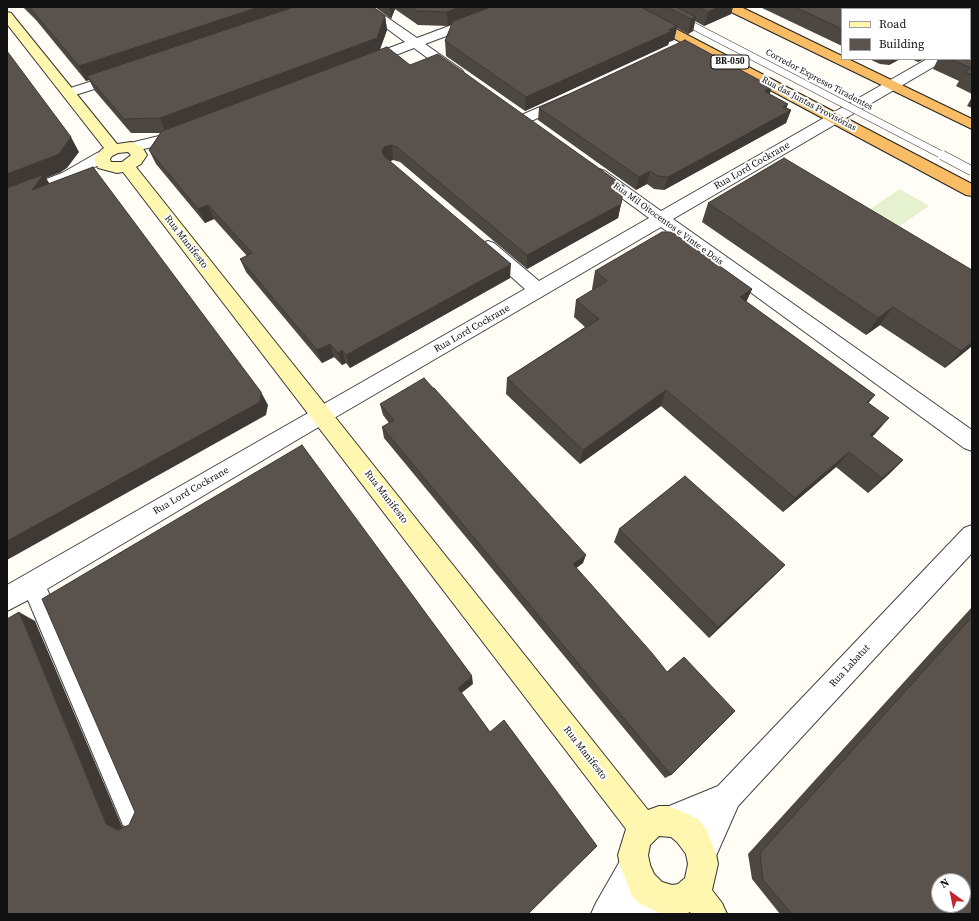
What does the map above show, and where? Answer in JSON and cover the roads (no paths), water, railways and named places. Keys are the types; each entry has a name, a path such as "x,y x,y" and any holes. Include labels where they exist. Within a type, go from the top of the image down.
{"highway":[{"name":"Rua das Juntas Provisórias","path":"625,7 691,42 839,115 972,191"},
{"path":"731,7 885,89 972,125"}],"main road":[{"name":"Rua Manifesto","path":"7,16 121,157 322,414 656,825"},
{"path":"678,824 688,831 696,842 701,854 703,864 699,885 702,903 684,899 672,901 660,898 651,893 643,885 634,865 633,855 634,845 656,825 678,824"}],"street":[{"path":"364,7 468,80"},
{"path":"354,67 512,7"},
{"path":"673,50 691,42"},
{"name":"Rua Lord Cockrane","path":"7,599 322,414 935,60"},
{"path":"69,93 136,70"},
{"path":"524,119 581,93"},
{"path":"7,200 198,127"},
{"name":"Rua Mil Oitocentos e Vinte e Dois","path":"587,165 972,442"},
{"path":"477,237 538,290"},
{"name":"Rua Labatut","path":"701,854 728,796 972,536"},
{"path":"33,584 133,815"},
{"name":"Rua Labatut","path":"656,825 728,796"},
{"path":"607,914 634,865"},
{"path":"626,914 660,898"}],"lane":[{"name":"Corredor Expresso Tiradentes","path":"657,7 972,171"}]}
